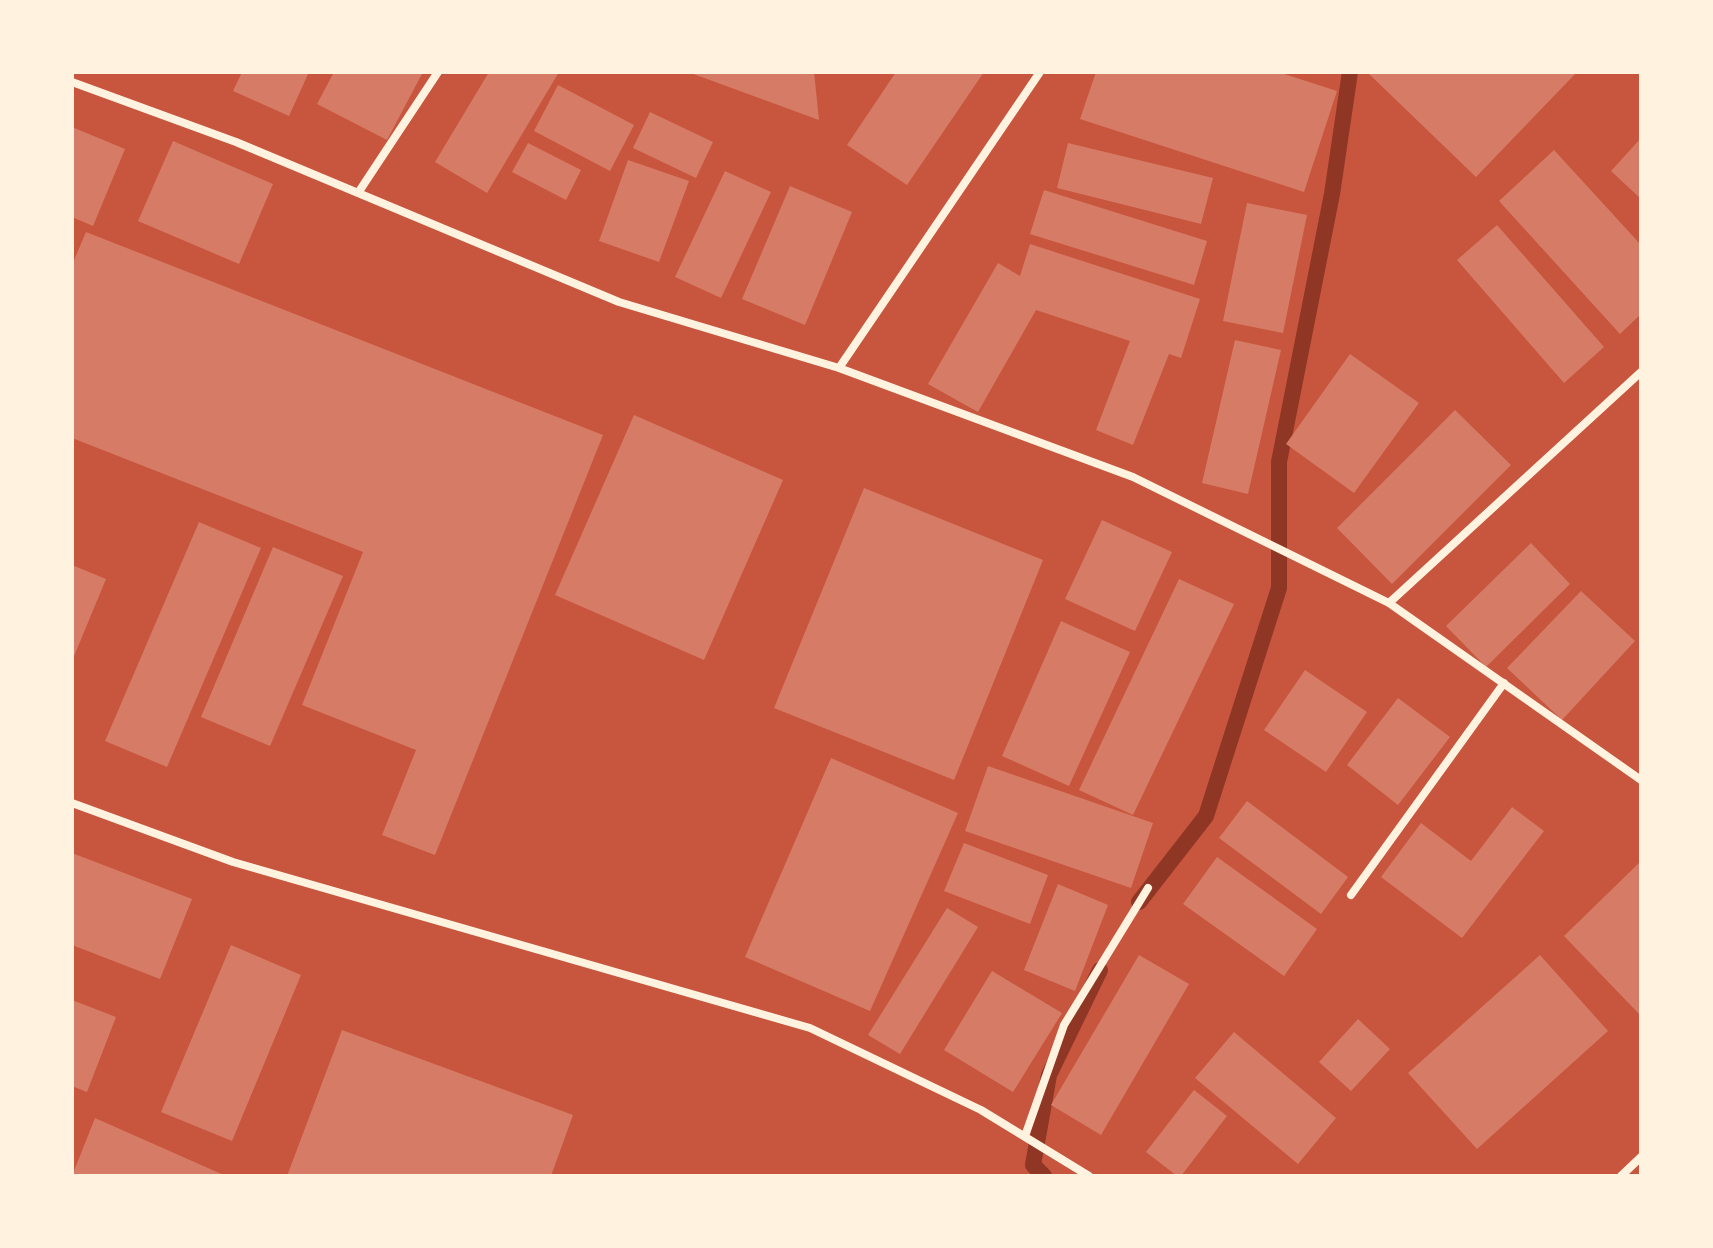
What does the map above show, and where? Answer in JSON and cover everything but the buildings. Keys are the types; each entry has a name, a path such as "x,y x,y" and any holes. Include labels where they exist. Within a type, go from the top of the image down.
{"street":[{"path":"358,193 438,72"},
{"path":"839,368 1040,72"},
{"path":"72,82 236,142 619,302 839,368 1133,477 1389,603 1641,780"},
{"path":"1389,603 1641,372"},
{"path":"1351,895 1504,683"},
{"path":"72,803 233,862 810,1028 981,1110 1089,1176"},
{"path":"1025,1136 1064,1025 1148,888"},
{"path":"1621,1176 1641,1157"}],"waterway":[{"path":"1139,902 1206,816 1279,588 1279,462 1332,194 1350,72"},
{"path":"1044,1176 1033,1165 1049,1075 1100,970"}]}
